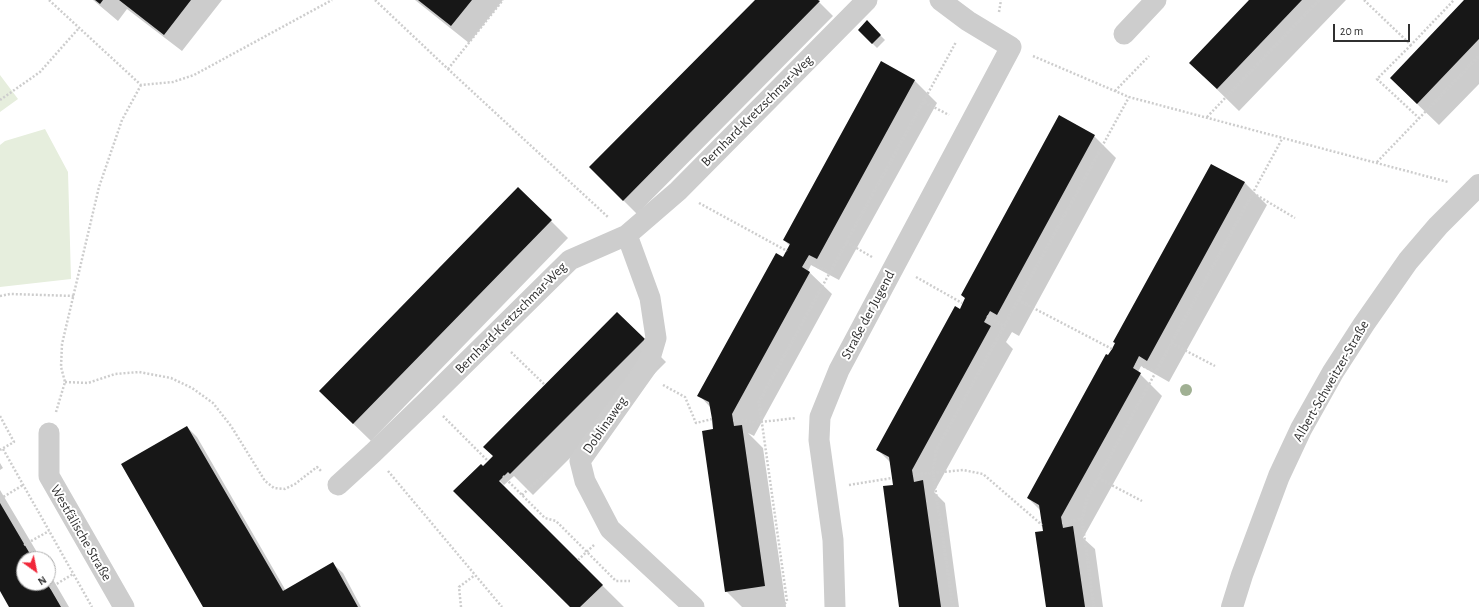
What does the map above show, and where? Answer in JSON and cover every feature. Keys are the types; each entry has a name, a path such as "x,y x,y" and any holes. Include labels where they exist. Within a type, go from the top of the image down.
{"street":[{"name":"Bernhard-Kretzschmar-Weg","path":"338,484 373,453 428,400 570,260 627,235 678,191 867,0"},
{"path":"940,0 968,21 1011,47"},
{"path":"1124,34 1156,0"},
{"name":"Straße der Jugend","path":"835,607 833,540 819,440 820,417 839,370 1011,47"},
{"name":"Albert-Schweitzer-Straße","path":"1232,607 1242,575 1279,476 1301,429 1333,372 1408,261 1438,226 1474,190"},
{"name":"Doblinaweg","path":"627,235 650,298 656,338 648,365 580,461 585,481 610,529 694,607"},
{"name":"Westfälische Straße","path":"49,433 49,476 124,607"}],"path":[{"path":"49,0 141,85 174,82 194,76 332,0"},
{"path":"375,0 627,235"},
{"path":"448,69 503,0"},
{"path":"1208,117 1319,0"},
{"path":"1364,0 1411,45"},
{"path":"1419,118 1377,80 1454,0"},
{"path":"782,607 787,601 758,402 968,21"},
{"path":"0,100 40,72 78,28"},
{"path":"1011,47 1129,97 1208,117 1282,139 1376,162 1474,190"},
{"path":"1115,91 1149,56"},
{"path":"1376,162 1479,56"},
{"path":"49,433 66,382 61,367 62,344 98,187 122,120 141,85"},
{"path":"953,607 933,473 936,451 1129,97"},
{"path":"924,102 949,115"},
{"path":"1094,607 1082,519 1087,499 1282,139"},
{"path":"1253,194 1295,218"},
{"path":"724,217 787,251"},
{"path":"846,242 864,252"},
{"path":"806,261 830,273"},
{"path":"916,277 962,303"},
{"path":"0,296 10,294 74,296"},
{"path":"1018,300 1112,349"},
{"path":"987,316 1004,326"},
{"path":"494,334 545,385"},
{"path":"1172,343 1215,366"},
{"path":"1136,362 1155,372"},
{"path":"66,382 88,383 115,374 139,372 171,378 192,388 213,403 231,426 265,481 274,488 285,489 295,484 317,467 338,484"},
{"path":"685,397 696,423 712,419"},
{"path":"428,400 488,461"},
{"path":"0,416 14,442 1,449 92,607"},
{"path":"733,420 761,422 795,418"},
{"path":"373,453 502,607"},
{"path":"913,475 964,470 983,474 1042,525"},
{"path":"522,495 546,473"},
{"path":"503,476 545,518 556,521 586,553 616,581 665,581"},
{"path":"844,486 892,478"},
{"path":"1098,478 1142,501"},
{"path":"0,499 23,485"},
{"path":"1062,523 1082,519"},
{"path":"24,545 49,531"},
{"path":"578,560 595,544"},
{"path":"56,584 73,574"},
{"path":"461,607 460,587 475,575"}],"green space":[{"path":"0,75 18,99 0,112"},
{"path":"45,129 68,172 71,279 0,287 0,145 5,141"}],"building":[{"path":"95,0 103,0 100,4"},
{"path":"119,0 191,0 164,35"},
{"path":"418,0 472,0 451,26"},
{"path":"755,0 820,1 623,201 589,167"},
{"path":"1249,0 1302,0 1217,89 1189,63"},
{"path":"1464,0 1479,0 1479,39 1417,104 1390,78"},
{"path":"867,20 881,35 872,44 858,30"},
{"path":"881,61 915,80 817,259 809,255 802,267 810,272 732,414 734,426 742,425 765,586 725,592 702,431 713,429 712,419 709,402 697,396 776,253 783,257 790,244 783,240"},
{"path":"1059,115 1095,135 997,315 990,311 984,322 991,326 912,470 914,482 923,480 941,607 899,607 883,486 893,485 889,457 876,450 955,306 960,309 965,298 961,295"},
{"path":"1211,164 1245,182 1147,361 1139,356 1133,368 1141,373 1061,517 1063,528 1073,526 1085,607 1046,607 1035,532 1043,531 1039,505 1027,498 1106,354 1108,355 1112,349 1115,343 1113,342"},
{"path":"518,187 552,220 353,424 319,391"},
{"path":"617,312 645,339 510,474 508,472 499,481 603,585 580,607 570,607 453,491 481,464 483,466 493,456 483,447"},
{"path":"187,426 283,591 333,562 358,607 203,607 121,464"},
{"path":"0,503 28,551 16,551 16,591 52,591 61,607 9,607 0,591"}]}
